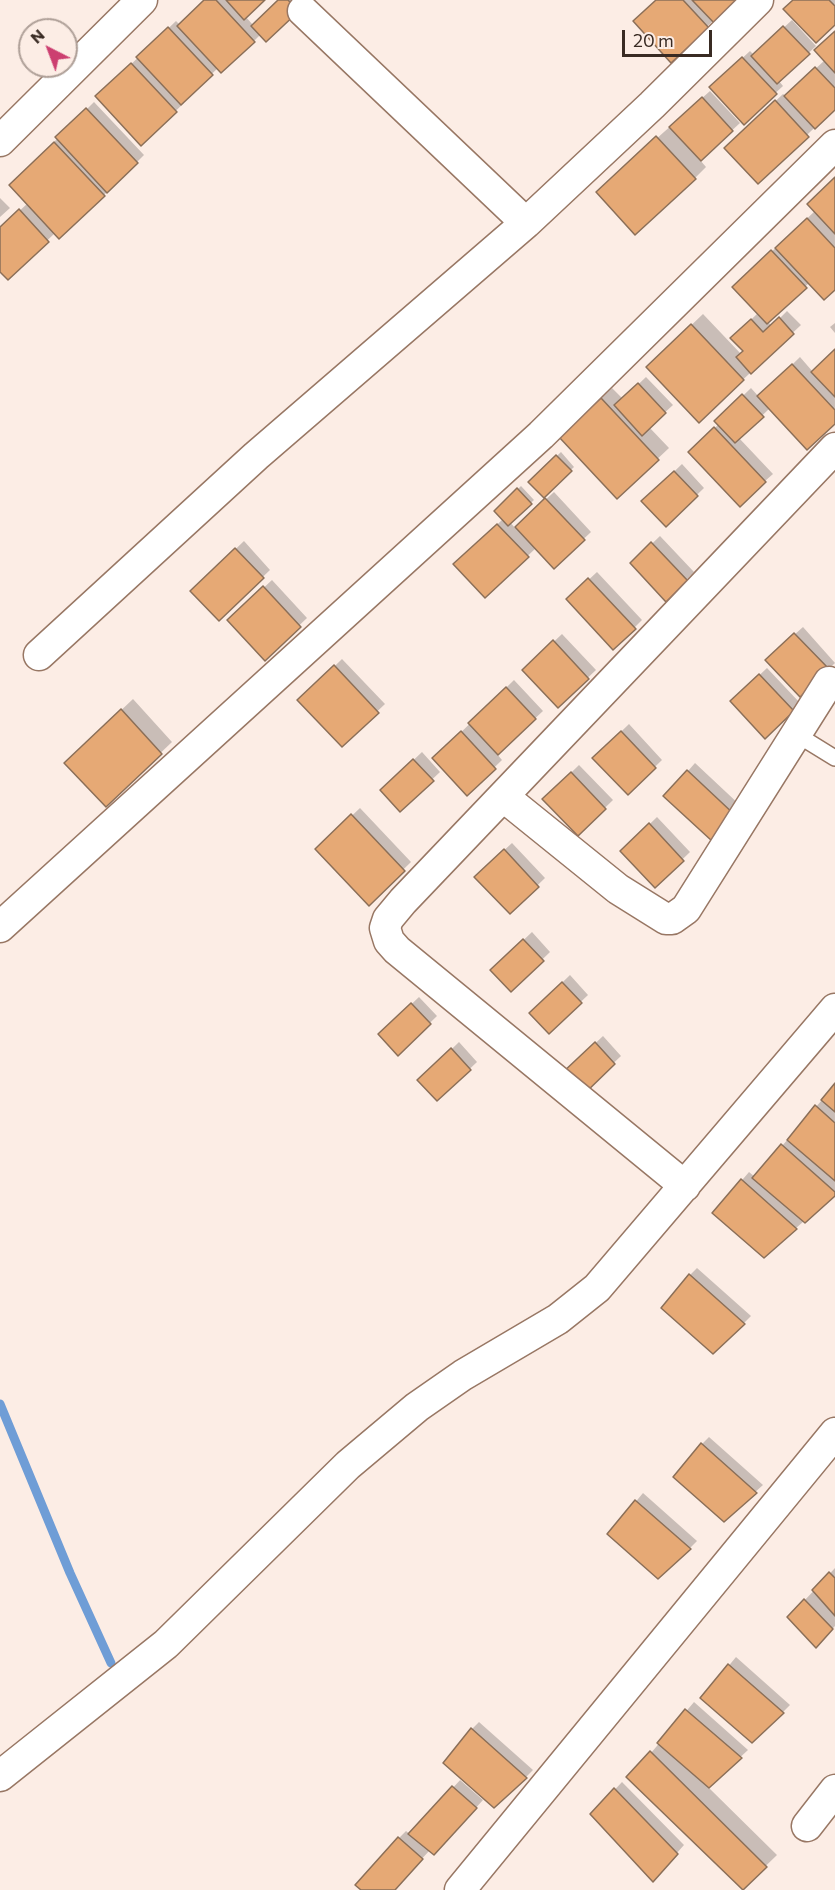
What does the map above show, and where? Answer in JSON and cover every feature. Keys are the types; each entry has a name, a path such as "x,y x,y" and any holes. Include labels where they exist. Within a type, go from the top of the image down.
{"street":[{"path":"0,141 142,0"},
{"path":"39,655 256,456 526,223 652,105 758,0"},
{"path":"303,11 526,223"},
{"path":"0,927 542,435 835,145"},
{"path":"685,1186 389,941 385,928 388,919 835,448"},
{"path":"504,797 618,889 666,920 672,920 686,909 829,682"},
{"path":"0,1776 166,1644 348,1465 417,1407 463,1375 558,1319 597,1288 835,1009"},
{"path":"460,1890 835,1433"},
{"path":"807,1826 835,1790"}],"lane":[{"path":"796,734 835,758"}],"building":[{"path":"204,0 216,0 255,42 221,73 177,26"},
{"path":"226,0 265,0 244,20"},
{"path":"278,0 288,0 299,11 266,42 251,26"},
{"path":"656,0 683,0 709,28 671,63 633,21"},
{"path":"692,0 745,0 717,26"},
{"path":"793,0 829,0 835,6 835,25 816,43 783,9"},
{"path":"783,26 810,54 777,84 751,56"},
{"path":"168,27 213,75 181,105 136,57"},
{"path":"835,31 835,73 814,50"},
{"path":"742,57 777,94 744,125 709,87"},
{"path":"131,63 177,112 141,146 95,96"},
{"path":"815,67 835,88 835,110 815,129 784,96"},
{"path":"702,97 733,131 701,161 669,127"},
{"path":"775,100 809,137 758,184 724,148"},
{"path":"86,108 138,163 107,193 55,137"},
{"path":"656,136 696,179 635,235 596,192"},
{"path":"54,142 105,196 59,239 9,185"},
{"path":"835,177 835,234 807,204"},
{"path":"19,209 49,242 8,280 0,272 0,227"},
{"path":"807,218 835,248 835,290 824,300 775,248"},
{"path":"771,250 807,288 767,324 732,287"},
{"path":"779,317 794,334 751,374 736,357 743,351 730,338 751,319 763,332"},
{"path":"691,324 744,380 699,423 646,367"},
{"path":"835,349 835,397 811,372"},
{"path":"792,364 835,410 835,424 807,450 757,396"},
{"path":"638,383 666,413 642,436 614,405"},
{"path":"742,394 764,417 735,443 714,421"},
{"path":"601,398 659,460 617,499 559,437"},
{"path":"714,427 766,482 740,507 688,452"},
{"path":"556,455 572,471 544,498 528,482"},
{"path":"674,471 698,496 666,527 641,501"},
{"path":"517,488 532,504 508,526 494,511"},
{"path":"545,498 585,540 554,569 515,527"},
{"path":"497,524 529,557 485,598 453,564"},
{"path":"651,542 688,581 666,602 630,563"},
{"path":"235,548 264,578 219,621 190,591"},
{"path":"588,578 636,629 613,650 566,599"},
{"path":"263,586 301,627 265,661 227,620"},
{"path":"794,633 830,670 800,697 765,660"},
{"path":"553,640 589,679 558,708 522,670"},
{"path":"334,665 379,713 342,747 297,700"},
{"path":"759,674 794,711 765,739 730,701"},
{"path":"506,687 536,719 498,755 468,723"},
{"path":"121,709 162,754 106,807 64,763"},
{"path":"461,731 496,769 467,796 432,758"},
{"path":"621,731 656,768 628,795 592,758"},
{"path":"413,759 434,781 400,812 380,790"},
{"path":"687,770 736,816 712,841 663,796"},
{"path":"571,772 606,809 578,836 542,799"},
{"path":"351,814 405,871 369,906 315,849"},
{"path":"649,823 684,861 655,888 620,851"},
{"path":"504,849 539,887 510,914 474,877"},
{"path":"523,939 544,961 511,992 490,970"},
{"path":"562,982 582,1003 549,1034 529,1013"},
{"path":"411,1003 431,1024 398,1056 378,1034"},
{"path":"595,1042 615,1064 582,1096 561,1074"},
{"path":"451,1048 471,1070 437,1101 417,1080"},
{"path":"835,1083 835,1112 821,1100"},
{"path":"815,1105 835,1123 835,1181 787,1140"},
{"path":"781,1144 835,1192 835,1196 805,1223 752,1178"},
{"path":"741,1179 797,1229 764,1258 712,1213"},
{"path":"689,1274 745,1324 713,1354 661,1308"},
{"path":"701,1443 757,1493 724,1522 673,1477"},
{"path":"635,1500 691,1549 658,1579 607,1534"},
{"path":"829,1572 835,1578 835,1616 812,1590"},
{"path":"804,1599 833,1629 816,1648 787,1617"},
{"path":"728,1664 784,1713 752,1743 700,1698"},
{"path":"685,1709 742,1758 709,1788 657,1743"},
{"path":"471,1728 527,1778 494,1808 443,1763"},
{"path":"650,1751 767,1867 743,1890 626,1777"},
{"path":"452,1786 477,1808 434,1855 408,1834"},
{"path":"614,1788 678,1854 653,1882 590,1814"},
{"path":"398,1837 423,1859 395,1890 361,1890 355,1885"}],"waterway":[{"path":"0,1404 70,1573 111,1663"}]}
